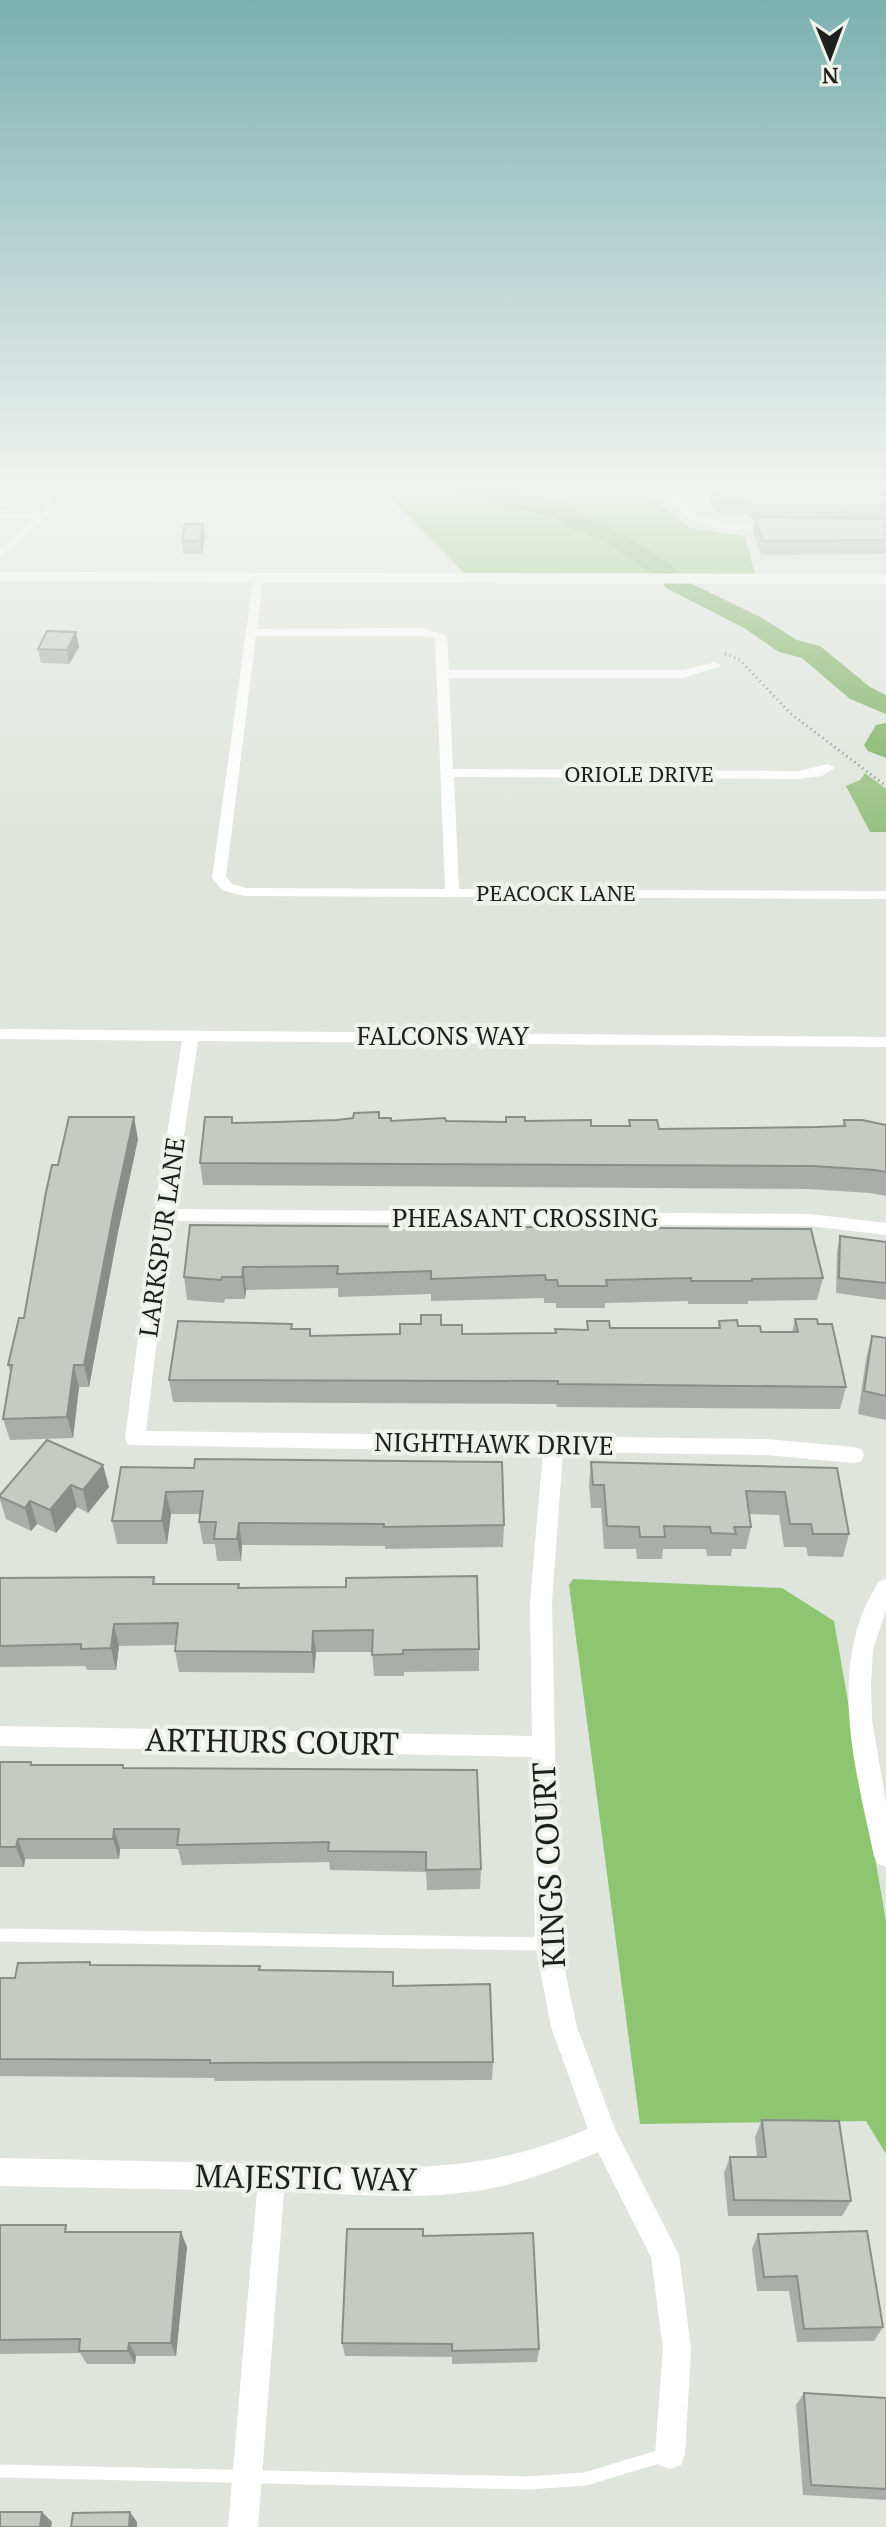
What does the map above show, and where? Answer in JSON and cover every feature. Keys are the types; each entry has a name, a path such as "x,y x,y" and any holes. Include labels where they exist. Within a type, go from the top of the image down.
{"street":[{"path":"255,601 251,633 437,634 443,639 452,893"},
{"name":"PEACOCK LANE","path":"251,633 219,878 227,887 244,892 886,895"},
{"path":"444,674 683,674 716,660"},
{"name":"ORIOLE DRIVE","path":"448,773 799,775 828,768"},
{"name":"FALCONS WAY","path":"0,1034 886,1042"},
{"name":"LARKSPUR LANE","path":"135,1439 163,1215 191,1035"},
{"name":"PHEASANT CROSSING","path":"163,1215 810,1220 886,1229"},
{"name":"NIGHTHAWK DRIVE","path":"135,1439 766,1447 854,1455"},
{"name":"KINGS COURT","path":"554,1444 541,1602 547,1943 564,2027 604,2136 665,2255 677,2349 670,2454"},
{"path":"886,1588 874,1606 857,1679 868,1766 886,1856"},
{"name":"ARTHURS COURT","path":"0,1736 544,1747"},
{"name":"MAJESTIC WAY","path":"0,2172 415,2181 474,2178 536,2164 604,2136"},
{"path":"243,2527 272,2178"}],"lane":[{"path":"0,1935 547,1943"},
{"path":"0,2471 528,2483 585,2479 670,2454"}],"path":[{"path":"716,660 740,660 790,713 886,786"}],"green space":[{"path":"865,773 886,789 886,832 870,832 846,786 860,780"},
{"path":"573,1579 782,1588 834,1621 886,1921 886,2154 866,2121 640,2124 569,1585"}],"building":[{"path":"47,631 76,632 67,650 38,649"},
{"path":"379,1112 379,1118 391,1118 391,1121 445,1118 446,1121 506,1122 506,1117 525,1117 525,1121 591,1120 591,1126 630,1126 629,1120 657,1120 659,1129 845,1126 844,1120 862,1120 886,1125 886,1172 813,1166 200,1163 205,1117 232,1117 232,1123 277,1122 337,1120 353,1118 354,1113"},
{"path":"69,1117 134,1117 84,1365 74,1365 67,1417 3,1419 12,1365 8,1365 19,1318 24,1318 52,1165 58,1165"},
{"path":"190,1225 811,1229 823,1278 606,1280 607,1286 558,1286 557,1280 546,1280 545,1275 431,1279 431,1271 337,1274 338,1266 243,1267 242,1277 222,1277 221,1280 184,1277"},
{"path":"840,1236 886,1242 886,1283 839,1278"},
{"path":"421,1315 441,1315 441,1325 462,1325 462,1334 588,1330 587,1321 609,1321 610,1328 720,1328 719,1321 737,1320 738,1326 760,1326 761,1332 798,1332 795,1319 817,1319 818,1324 832,1324 846,1387 558,1384 558,1381 169,1380 178,1321 292,1324 291,1329 310,1329 310,1336 400,1334 400,1324 421,1324"},
{"path":"872,1336 886,1338 886,1396 864,1391"},
{"path":"47,1440 103,1465 83,1490 71,1485 50,1510 30,1501 25,1508 0,1497 0,1495"},
{"path":"195,1459 502,1462 504,1525 384,1527 384,1524 239,1523 237,1539 214,1539 216,1522 199,1522 203,1491 166,1492 162,1521 112,1521 121,1467 194,1468"},
{"path":"591,1462 837,1468 849,1534 813,1534 811,1524 790,1524 785,1492 746,1491 751,1527 734,1527 736,1534 711,1533 710,1527 664,1526 665,1537 640,1537 639,1527 607,1526 604,1485 593,1485"},
{"path":"477,1576 479,1649 403,1650 403,1654 372,1655 373,1630 313,1631 312,1652 175,1651 178,1623 114,1624 111,1648 81,1649 81,1644 0,1646 0,1578 154,1577 153,1584 239,1584 238,1588 346,1587 346,1578"},
{"path":"0,1762 123,1765 123,1768 477,1770 481,1869 426,1870 426,1852 328,1851 329,1842 177,1845 179,1829 114,1829 113,1839 18,1839 16,1847 0,1847"},
{"path":"90,1962 90,1965 260,1966 259,1970 393,1972 393,1986 490,1984 493,2062 210,2063 210,2060 0,2059 0,1978 15,1978 18,1963"},
{"path":"762,2120 839,2121 851,2201 734,2200 730,2157 766,2157"},
{"path":"0,2225 66,2225 65,2232 181,2232 171,2343 129,2343 128,2351 79,2351 80,2339 0,2340"},
{"path":"347,2229 423,2229 423,2236 533,2233 539,2349 452,2351 452,2344 342,2343"},
{"path":"867,2231 883,2327 804,2329 797,2276 764,2277 758,2234"},
{"path":"804,2393 886,2398 886,2489 811,2485"},
{"path":"0,2512 42,2512 40,2527 0,2527"},
{"path":"130,2512 129,2527 71,2527 73,2513"}],"waterway":[{"path":"710,601 753,623 788,646 811,652 860,693 886,706"},
{"path":"886,731 878,745 886,749"}]}
